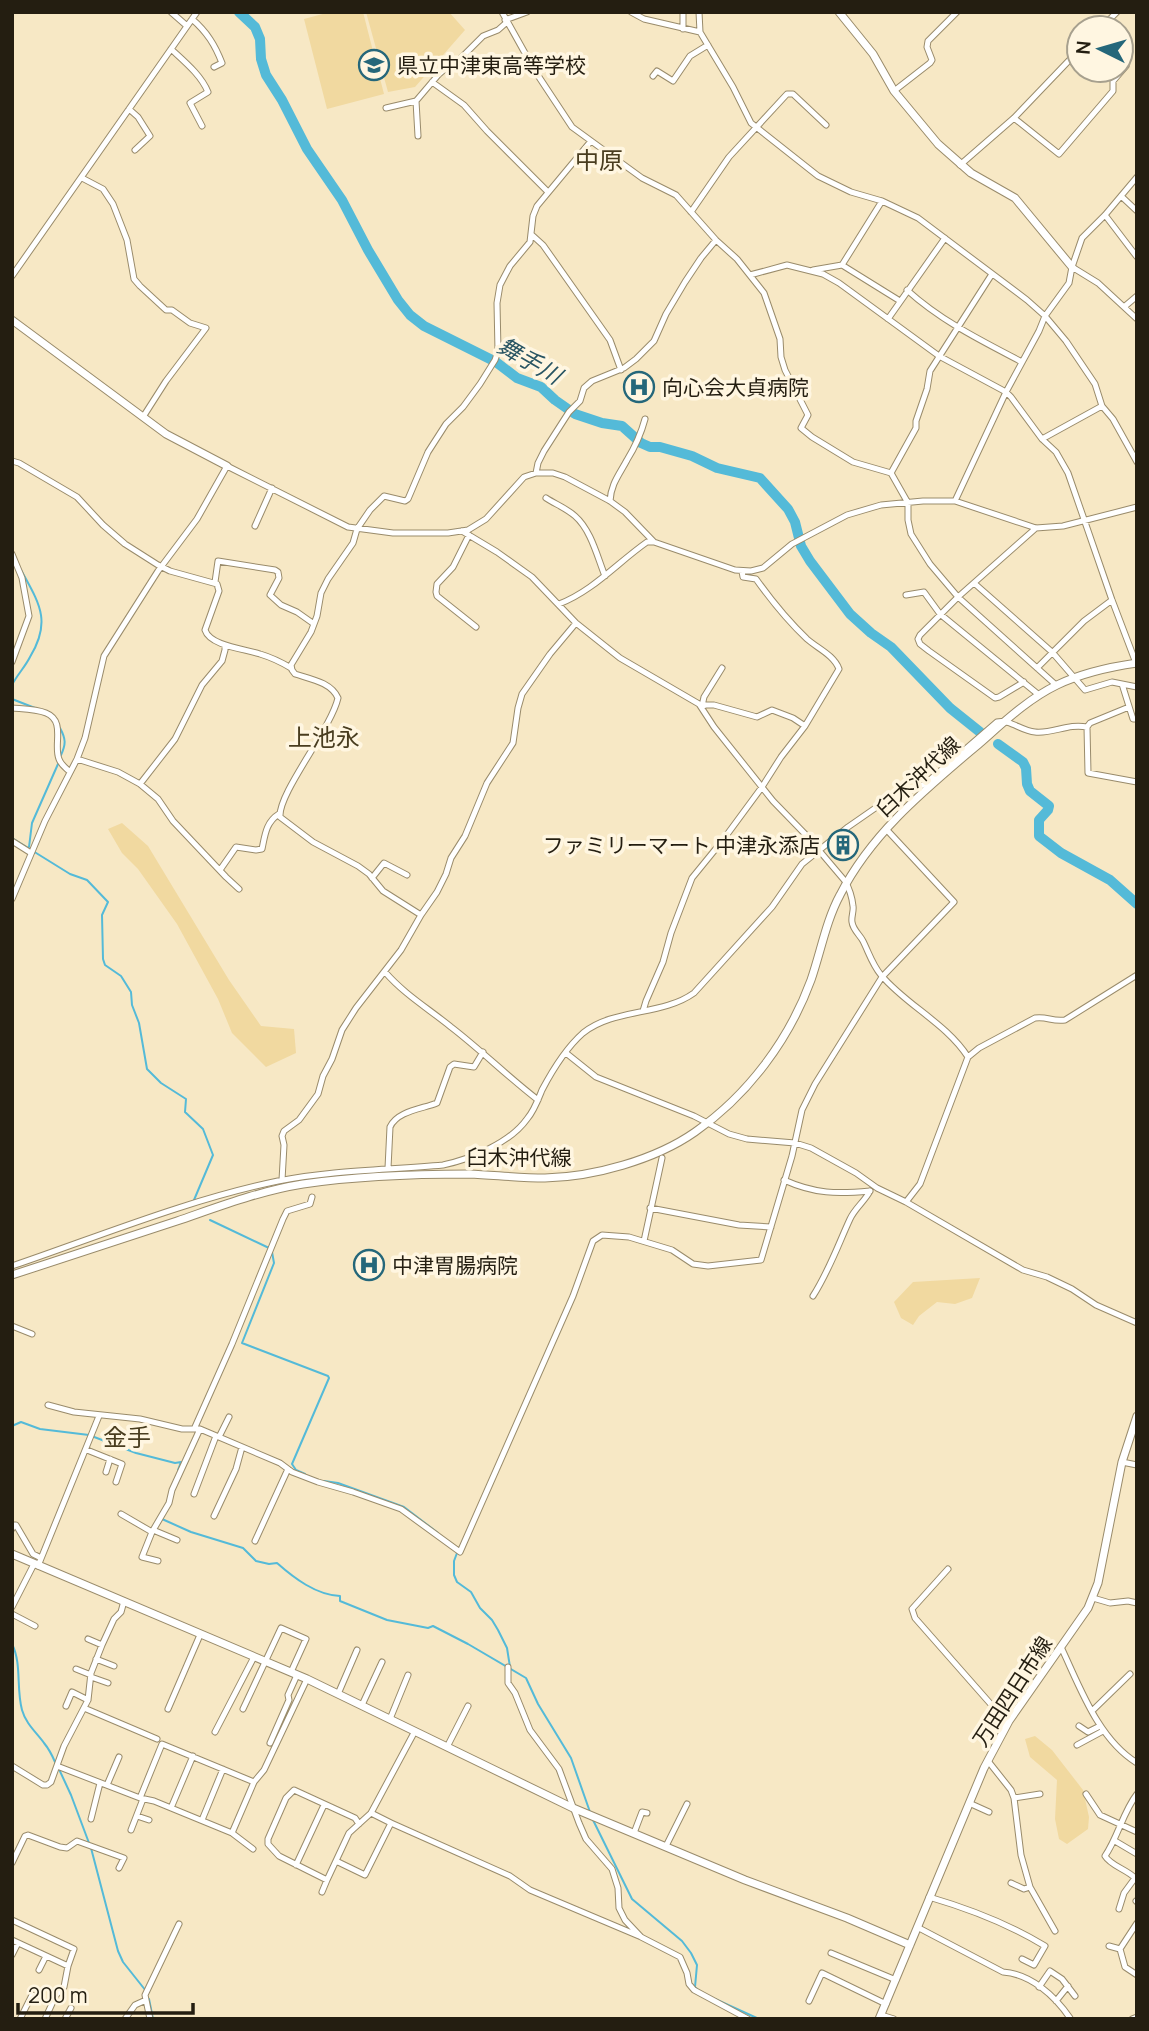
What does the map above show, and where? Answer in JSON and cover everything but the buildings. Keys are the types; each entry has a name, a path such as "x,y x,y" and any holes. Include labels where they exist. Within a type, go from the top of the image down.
{"main road":[{"path":"839,12 873,54 894,91 938,144 971,173 1015,198 1072,267"},
{"path":"12,320 178,442 227,466"},
{"name":"臼木沖代線","path":"12,1275 246,1198 294,1186 349,1179 438,1175 539,1178 572,1176 606,1169 658,1152 686,1138 754,1078 770,1057 791,1023 812,976 834,908 846,883 886,829 926,788 1039,695 1075,677 1136,663"},
{"name":"万田四日市線","path":"880,2017 988,1761 1009,1721 1093,1598 1122,1462 1137,1416"},
{"path":"12,1554 38,1562 200,1635 307,1679 573,1808 910,1945"}],"street":[{"path":"171,12 187,26"},
{"path":"12,276 197,12"},
{"path":"502,12 556,105 572,127 642,178 676,195 737,259 764,293 780,340 785,370 808,415 801,428 853,461 891,473 908,503 911,534 930,564 957,597 1056,685"},
{"path":"386,108 416,101 444,70 454,65 483,36 498,30 506,21 527,12"},
{"path":"631,12 657,22 700,32"},
{"path":"653,12 657,22"},
{"path":"683,29 684,12"},
{"path":"699,12 700,32 733,87 748,120 818,176 918,218 1045,316 1066,341 1095,384 1102,406 1113,419 1137,462"},
{"path":"894,91 930,63 932,60 926,47 928,41 957,12"},
{"path":"192,19 204,29 215,45 222,63 214,67"},
{"path":"653,76 656,71 673,81 690,56 708,45"},
{"path":"171,49 205,84 208,92 190,103 202,126"},
{"path":"960,165 1014,118 1065,65"},
{"path":"432,82 464,104 548,192"},
{"path":"1014,118 1059,154 1113,91 1113,84"},
{"path":"691,212 729,157 789,93 826,125"},
{"path":"416,101 418,136"},
{"path":"130,109 150,136 135,150"},
{"path":"291,668 314,624 325,584 353,543 358,529 380,498 384,496 408,499 428,452 495,360 498,351 497,303 500,285 510,266 528,245 535,210 590,141"},
{"path":"956,501 1006,392 1045,316 1069,283 1082,238 1137,177"},
{"path":"82,178 103,189 113,204 127,240 134,279 166,310 172,310 190,323 206,328 143,417"},
{"path":"1121,196 1137,211"},
{"path":"842,264 882,201"},
{"path":"1105,215 1137,257"},
{"path":"531,236 543,245 610,340 621,370"},
{"path":"888,319 945,238"},
{"path":"536,473 544,451 569,412 580,401 584,388 592,381 621,370 636,359 657,336 666,314 685,282 716,240"},
{"path":"810,270 842,264 900,301"},
{"path":"750,275 787,265 823,274 939,356 1006,392 1061,461 1085,519 1136,663"},
{"path":"1072,267 1098,283 1137,319"},
{"path":"891,473 916,428 930,371 992,274"},
{"path":"907,290 957,327 1022,362"},
{"path":"1124,307 1137,296"},
{"path":"1042,439 1102,406"},
{"path":"610,501 610,490 637,442 645,419"},
{"path":"12,461 77,497 125,544 161,567 219,585 205,632 207,636 225,645 263,655 291,668 295,674 327,685 335,691 338,698 279,814 284,822 353,863 383,891 421,915"},
{"path":"12,900 85,738 104,656 135,604 197,519 227,466 348,527 393,533 462,531 479,525 494,512 520,480 536,473 558,474 610,501 654,541 742,571 764,568 792,544 847,515 881,505 956,501 1037,528 1063,526 1137,507"},
{"path":"255,526 272,488"},
{"path":"546,498 570,512 581,523 605,576"},
{"path":"1024,682 995,698 920,644 918,639 957,597 1037,528"},
{"path":"462,531 525,572 576,623 626,663 689,696 702,706 714,727 762,787 846,883 853,907 852,922 855,930 882,977 946,1032 968,1057"},
{"path":"469,535 453,567 437,584 436,592 437,596 476,627"},
{"path":"559,604 605,576 647,542 654,541"},
{"path":"12,554 22,578 29,616 12,662"},
{"path":"215,582 219,561 275,570 279,578 270,595 281,605 314,624"},
{"path":"643,1011 692,877 806,726 837,672 838,665 807,639 756,579 743,577 742,571"},
{"path":"974,583 1052,652 1075,677 1082,689 1112,682 1137,687"},
{"path":"905,595 924,592 940,614 1039,695"},
{"path":"1037,668 1084,621 1112,600"},
{"path":"282,1180 284,1131 299,1121 318,1094 342,1030 401,950 438,892 487,783 513,743 517,708 522,694 576,623"},
{"path":"140,784 174,739 202,685 219,666 225,645"},
{"path":"702,706 704,697 722,668"},
{"path":"1122,684 1133,719 1137,719"},
{"path":"702,706 714,705 757,717 772,710 806,726"},
{"path":"1129,707 1090,723 1087,727 1088,773 1137,782"},
{"path":"12,708 44,712 53,718 58,728 59,761 70,772"},
{"path":"12,1266 210,1198 282,1180 331,1173 443,1165 495,1145 517,1132 530,1115 551,1074 577,1038 611,1020 682,1000 698,990 772,907 797,870 818,850 884,802 925,784 997,722 1005,721 1023,731 1040,733 1069,726 1087,727"},
{"path":"77,759 118,772 140,784 158,799 173,821 239,889"},
{"path":"220,870 236,847 262,849 268,825 279,814"},
{"path":"48,1405 99,1416 140,1419 182,1429 198,1428 318,1482 401,1509 460,1552 573,1296 593,1241 602,1235 610,1234 643,1241 672,1250 693,1264 708,1266 761,1260 802,1110 815,1084 882,977 954,902 886,829"},
{"path":"12,841 31,853"},
{"path":"372,878 384,863 407,875"},
{"path":"385,972 401,989 483,1052 538,1100"},
{"path":"906,1202 920,1184 968,1057 979,1048 1035,1018 1044,1017 1055,1022 1065,1020 1137,975"},
{"path":"388,1168 392,1122 413,1110 437,1103 450,1067 454,1064 474,1066 483,1052"},
{"path":"566,1053 596,1077 694,1116 740,1138 795,1143 811,1148 856,1173 874,1190 906,1202 1023,1270 1047,1277 1096,1305 1137,1323"},
{"path":"643,1241 662,1158"},
{"path":"784,1180 804,1189 824,1192 845,1194 874,1190"},
{"path":"813,1296 830,1267 850,1219 874,1190"},
{"path":"158,1561 142,1557 152,1531 169,1503 283,1219 287,1211 310,1204 312,1197"},
{"path":"650,1208 739,1225 771,1227"},
{"path":"12,1326 32,1334"},
{"path":"12,1607 38,1562 99,1416"},
{"path":"194,1494 218,1436 229,1417"},
{"path":"214,1516 236,1469 242,1447"},
{"path":"87,1450 122,1464 116,1482"},
{"path":"106,1472 110,1459"},
{"path":"1122,1462 1137,1465"},
{"path":"255,1541 288,1469"},
{"path":"121,1514 152,1531 177,1540"},
{"path":"12,1529 16,1525 38,1562"},
{"path":"948,1569 912,1609 915,1618 1009,1721"},
{"path":"1093,1598 1110,1603 1137,1603"},
{"path":"12,1766 47,1785 54,1777 64,1746 88,1700 96,1659 124,1601"},
{"path":"12,1614 35,1626"},
{"path":"243,1709 281,1628 306,1639 294,1674 289,1700 270,1743"},
{"path":"169,1709 200,1635"},
{"path":"88,1639 102,1645"},
{"path":"1060,1647 1102,1729 1116,1747 1137,1763"},
{"path":"338,1694 357,1650"},
{"path":"215,1732 254,1657"},
{"path":"96,1659 114,1666"},
{"path":"362,1705 382,1662"},
{"path":"508,1667 508,1684 515,1693 530,1730 559,1769 586,1839 612,1869 618,1888 619,1908 625,1920 641,1937"},
{"path":"76,1669 108,1683"},
{"path":"1092,1711 1129,1674"},
{"path":"390,1719 408,1675"},
{"path":"232,1833 254,1782 264,1770 307,1679"},
{"path":"66,1706 72,1692 88,1700"},
{"path":"447,1747 468,1706"},
{"path":"83,1708 157,1739"},
{"path":"1079,1726 1088,1732 1102,1729"},
{"path":"1077,1745 1102,1729"},
{"path":"322,1892 349,1833 371,1813 415,1731"},
{"path":"131,1830 162,1744 254,1782"},
{"path":"171,1808 193,1756"},
{"path":"107,1786 119,1757"},
{"path":"988,1761 1011,1790 1021,1855 1030,1887 1055,1931"},
{"path":"57,1766 232,1833 253,1849"},
{"path":"202,1821 223,1769"},
{"path":"90,1819 100,1783"},
{"path":"327,1880 279,1856 268,1844 286,1798 294,1790 355,1818 359,1824"},
{"path":"1014,1798 1040,1794"},
{"path":"1086,1794 1100,1815 1137,1832"},
{"path":"1119,1909 1124,1893 1135,1878 1128,1871 1108,1861 1105,1856 1137,1794"},
{"path":"969,1803 989,1812"},
{"path":"666,1846 687,1804"},
{"path":"296,1865 324,1805"},
{"path":"634,1833 642,1812 647,1814"},
{"path":"371,1813 510,1876 530,1890 641,1937 680,1957 689,1984 701,1995 748,2019"},
{"path":"137,1816 149,1820"},
{"path":"336,1861 365,1875 391,1823"},
{"path":"12,1863 25,1836 28,1835 60,1847 67,1847 77,1841 125,1855 119,1868"},
{"path":"1115,1841 1137,1854"},
{"path":"1011,1883 1024,1889 1030,1887"},
{"path":"929,1897 991,1918 1019,1930 1045,1946 1034,1965 1022,1959"},
{"path":"12,1920 74,1949 64,1987 56,1995 45,2019"},
{"path":"1137,1923 1120,1949 1125,1967 1137,1975"},
{"path":"150,2019 145,1996 180,1924"},
{"path":"917,1927 1003,1972 1026,1978 1056,2001 1071,2018"},
{"path":"12,1955 15,1942 68,1966"},
{"path":"1109,1946 1120,1949"},
{"path":"831,1953 896,1980"},
{"path":"39,1970 46,1956"},
{"path":"1039,1987 1050,1971 1062,1979 1075,1996"},
{"path":"809,2001 822,1973 886,2004"},
{"path":"1056,2001 1068,1986"},
{"path":"20,2019 32,1995"},
{"path":"125,2019 135,2005 146,2000"},
{"path":"65,2019 71,2008"},
{"path":"880,2017 894,2019"}],"shaded area":[{"path":"330,12 363,12 384,94 327,109 304,19"},
{"path":"366,12 449,12 465,30 415,87 388,92"},
{"path":"122,823 148,846 229,980 261,1026 294,1029 296,1053 266,1067 232,1033 218,999 177,924 138,869 122,853 108,829"},
{"path":"980,1278 972,1298 955,1304 937,1302 919,1316 913,1325 901,1318 894,1302 913,1282"},
{"path":"1035,1736 1052,1750 1083,1790 1089,1817 1088,1829 1067,1844 1059,1839 1055,1819 1057,1780 1030,1757 1025,1739"}],"waterway":[{"name":"舞手川","path":"239,12 255,27 260,39 261,59 266,75 307,149 342,200 368,250 410,315 424,326 496,362 517,378 541,387 575,414 622,426 641,443 650,447 692,456 717,468 760,478 788,509 795,522 801,546 850,614 891,647 950,708 980,732"},
{"path":"12,685 37,644 42,622 38,603 21,570"},
{"path":"12,699 35,708"},
{"path":"60,728 65,742 61,755"},
{"name":"舞手川","path":"998,744 1023,762 1030,791 1049,806 1039,820 1039,836 1061,853 1110,880 1137,904"},
{"path":"29,847 32,823 58,764"},
{"path":"12,838 70,874 87,880 108,902 102,915 103,959 105,965 121,976 131,992 147,1069 161,1083 186,1099 185,1112 203,1129 213,1155 194,1200"},
{"path":"210,1220 269,1248"},
{"path":"272,1252 274,1263 242,1343 329,1378 292,1464 296,1470 305,1474"},
{"path":"12,1426 21,1422 40,1429 89,1435 136,1453 175,1463 181,1462 178,1470"},
{"path":"324,1481 338,1483 404,1507 438,1533"},
{"path":"162,1519 191,1532 243,1548 256,1561 277,1563 314,1589 340,1596 340,1601 387,1620 428,1628 433,1626 526,1678 538,1704 571,1758 590,1812"},
{"path":"457,1553 454,1561 457,1582 471,1592 480,1608 492,1620 507,1648 510,1667"},
{"path":"12,1644 17,1660 20,1702 24,1715 55,1762"},
{"path":"58,1767 89,1843"},
{"path":"593,1820 632,1899 682,1941 691,1953 697,1965 695,1987 698,1990"},
{"path":"91,1848 118,1951 123,1962 146,1991"},
{"path":"149,1999 153,2019"},
{"path":"715,1999 759,2019"}],"place":[{"name":"県立中津東高等学校","path":"374,65"},
{"name":"向心会大貞病院","path":"639,387"},
{"name":"ファミリーマート 中津永添店","path":"843,845"},
{"name":"中津胃腸病院","path":"369,1265"}],"district":[{"name":"中原","path":"599,159"},
{"name":"上池永","path":"324,736"},
{"name":"金手","path":"127,1436"}]}
